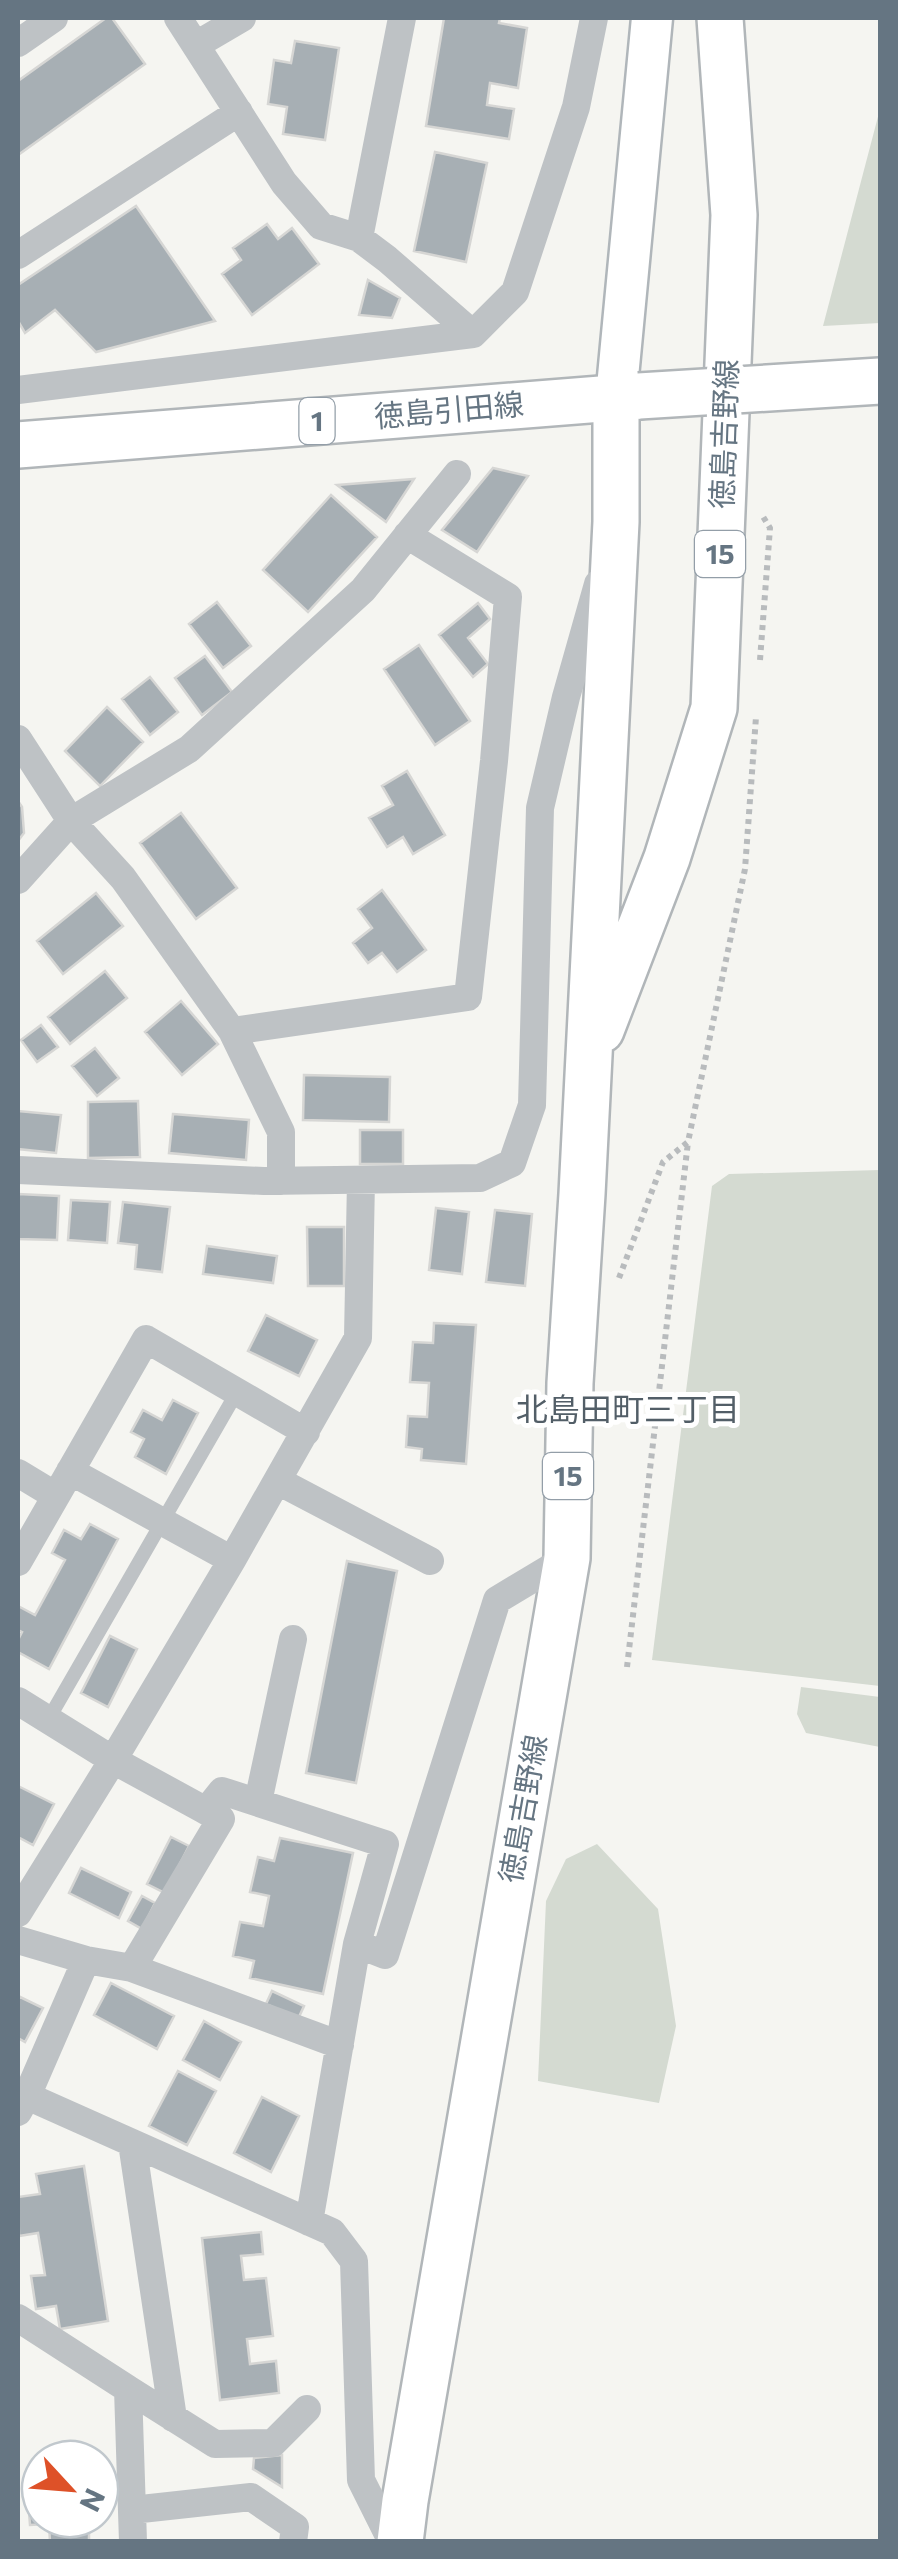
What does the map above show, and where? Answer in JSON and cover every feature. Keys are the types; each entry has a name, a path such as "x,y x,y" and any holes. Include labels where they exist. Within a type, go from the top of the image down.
{"main road":[{"name":"徳島吉野線","path":"586,1070 667,858 714,708 734,215 720,18"},
{"name":"徳島引田線","path":"18,445 880,380"},
{"name":"徳島吉野線","path":"400,2542 567,1558 570,1383 586,1070 616,522 628,397"}],"street":[{"path":"18,43 54,18"},
{"path":"178,18 284,183 321,226 359,238 473,334"},
{"path":"196,45 242,18"},
{"path":"359,238 402,18"},
{"path":"18,390 473,334 515,292 576,107 594,18"},
{"path":"628,397 652,18"},
{"path":"18,255 240,112"},
{"path":"18,880 71,821 189,749 362,590 456,474"},
{"path":"18,1170 282,1181 361,1180 480,1178 512,1163 532,1105 540,808 566,696 616,522"},
{"path":"232,1031 468,997 508,597 407,535"},
{"path":"18,739 71,821 123,878 232,1031 281,1132 282,1181"},
{"path":"18,1913 232,1560 358,1338 361,1180"},
{"path":"18,1562 146,1340 306,1432"},
{"path":"70,1471 232,1560"},
{"path":"18,1473 56,1496"},
{"path":"278,1481 430,1560"},
{"path":"357,1944 386,1956 497,1600 567,1558"},
{"path":"258,1802 293,1639"},
{"path":"18,1702 221,1819 132,1968"},
{"path":"206,1811 222,1791 385,1844 357,1944 310,2222"},
{"path":"18,1940 86,1960 132,1968 340,2045"},
{"path":"86,1960 22,2104 132,2142 332,2232 354,2261 360,2480 392,2542"},
{"path":"132,2142 173,2418"},
{"path":"18,2318 215,2444 272,2443 306,2409"},
{"path":"128,2389 133,2542"},
{"path":"132,2510 251,2497 295,2527 293,2542"}],"lane":[{"path":"48,1720 237,1392"}],"path":[{"path":"760,661 770,528 761,512"},
{"path":"627,1667 688,1142 745,869 758,699"},
{"path":"617,1283 663,1162 688,1142"}],"shaded area":[{"path":"880,109 880,323 823,326"},
{"path":"880,1170 880,1686 652,1660 712,1186 729,1174"},
{"path":"801,1687 880,1697 880,1747 806,1733 797,1714"},
{"path":"597,1844 658,1909 676,2026 659,2103 538,2081 546,1901 566,1859"}],"building":[{"path":"106,18 112,18 145,64 18,155 18,81"},
{"path":"444,18 500,18 499,23 527,28 518,88 490,83 487,105 514,109 509,139 426,126"},
{"path":"295,41 339,48 325,140 283,134 287,107 268,104 274,60 291,63"},
{"path":"435,152 487,163 466,262 414,251"},
{"path":"136,206 215,321 96,352 55,310 25,333 18,321 18,285"},
{"path":"267,224 278,239 292,228 319,264 252,315 222,274 241,260 233,248"},
{"path":"368,280 400,298 392,318 359,315"},
{"path":"493,468 528,476 477,552 442,530"},
{"path":"414,479 386,522 337,485"},
{"path":"331,495 377,537 308,612 263,570"},
{"path":"217,602 251,646 223,668 189,624"},
{"path":"478,603 490,619 468,638 488,664 473,677 439,635"},
{"path":"419,645 470,721 435,745 384,669"},
{"path":"205,656 232,692 202,715 175,678"},
{"path":"150,677 178,712 150,735 122,699"},
{"path":"107,707 143,742 100,786 65,751"},
{"path":"407,771 445,835 413,854 403,837 387,847 369,818 393,805 382,786"},
{"path":"18,801 24,833 18,841"},
{"path":"181,813 237,888 196,919 140,843"},
{"path":"382,890 426,950 397,972 382,953 368,963 353,943 372,928 358,909"},
{"path":"96,893 123,926 63,974 37,941"},
{"path":"105,971 127,998 70,1044 48,1017"},
{"path":"181,1001 218,1044 182,1075 145,1032"},
{"path":"41,1025 58,1047 37,1062 21,1040"},
{"path":"95,1048 119,1078 97,1096 72,1066"},
{"path":"304,1075 390,1077 389,1122 303,1120"},
{"path":"138,1101 140,1157 88,1158 88,1102"},
{"path":"18,1111 61,1115 56,1153 18,1149"},
{"path":"173,1114 249,1120 246,1160 169,1153"},
{"path":"360,1130 403,1130 403,1164 360,1164"},
{"path":"18,1194 59,1196 57,1240 18,1239"},
{"path":"71,1200 110,1202 107,1243 68,1240"},
{"path":"123,1202 170,1207 162,1272 135,1269 137,1245 118,1243"},
{"path":"436,1208 469,1212 462,1274 429,1270"},
{"path":"495,1210 532,1214 525,1286 486,1282"},
{"path":"307,1227 344,1227 344,1286 308,1286"},
{"path":"207,1246 277,1256 273,1283 203,1274"},
{"path":"266,1315 317,1340 299,1376 248,1351"},
{"path":"434,1323 476,1325 466,1464 421,1460 422,1449 406,1447 408,1416 427,1417 429,1383 410,1382 413,1342 433,1343"},
{"path":"173,1400 198,1413 166,1474 135,1457 144,1439 131,1432 143,1410 162,1420"},
{"path":"90,1524 118,1539 49,1669 18,1652 22,1632 18,1630 18,1606 35,1615 65,1560 52,1553 64,1530 81,1539"},
{"path":"347,1561 397,1571 356,1783 306,1773"},
{"path":"110,1636 137,1649 108,1707 81,1693"},
{"path":"18,1786 54,1804 33,1845 18,1837"},
{"path":"171,1837 189,1846 165,1893 147,1884"},
{"path":"280,1838 353,1853 323,1994 250,1978 254,1961 233,1956 240,1922 263,1926 269,1896 250,1892 258,1857 274,1861"},
{"path":"81,1868 131,1892 119,1918 69,1893"},
{"path":"142,1896 155,1903 142,1929 128,1921"},
{"path":"111,1983 174,2016 157,2049 94,2015"},
{"path":"272,1991 304,2006 298,2019 266,2004"},
{"path":"18,1996 43,2008 25,2042 18,2038"},
{"path":"204,2021 241,2042 220,2080 183,2060"},
{"path":"178,2071 216,2091 187,2145 149,2126"},
{"path":"262,2097 299,2116 271,2172 234,2153"},
{"path":"84,2166 108,2321 60,2329 56,2306 36,2309 31,2276 45,2275 38,2233 19,2236 18,2197 40,2194 36,2174"},
{"path":"261,2232 263,2254 241,2256 244,2280 266,2278 273,2336 247,2339 250,2364 276,2361 279,2393 220,2400 202,2238"},
{"path":"282,2455 282,2487 253,2469 254,2458"},
{"path":"50,2539 89,2539 89,2542"}],"district":[{"name":"北島田町三丁目","path":"628,1410"}]}
